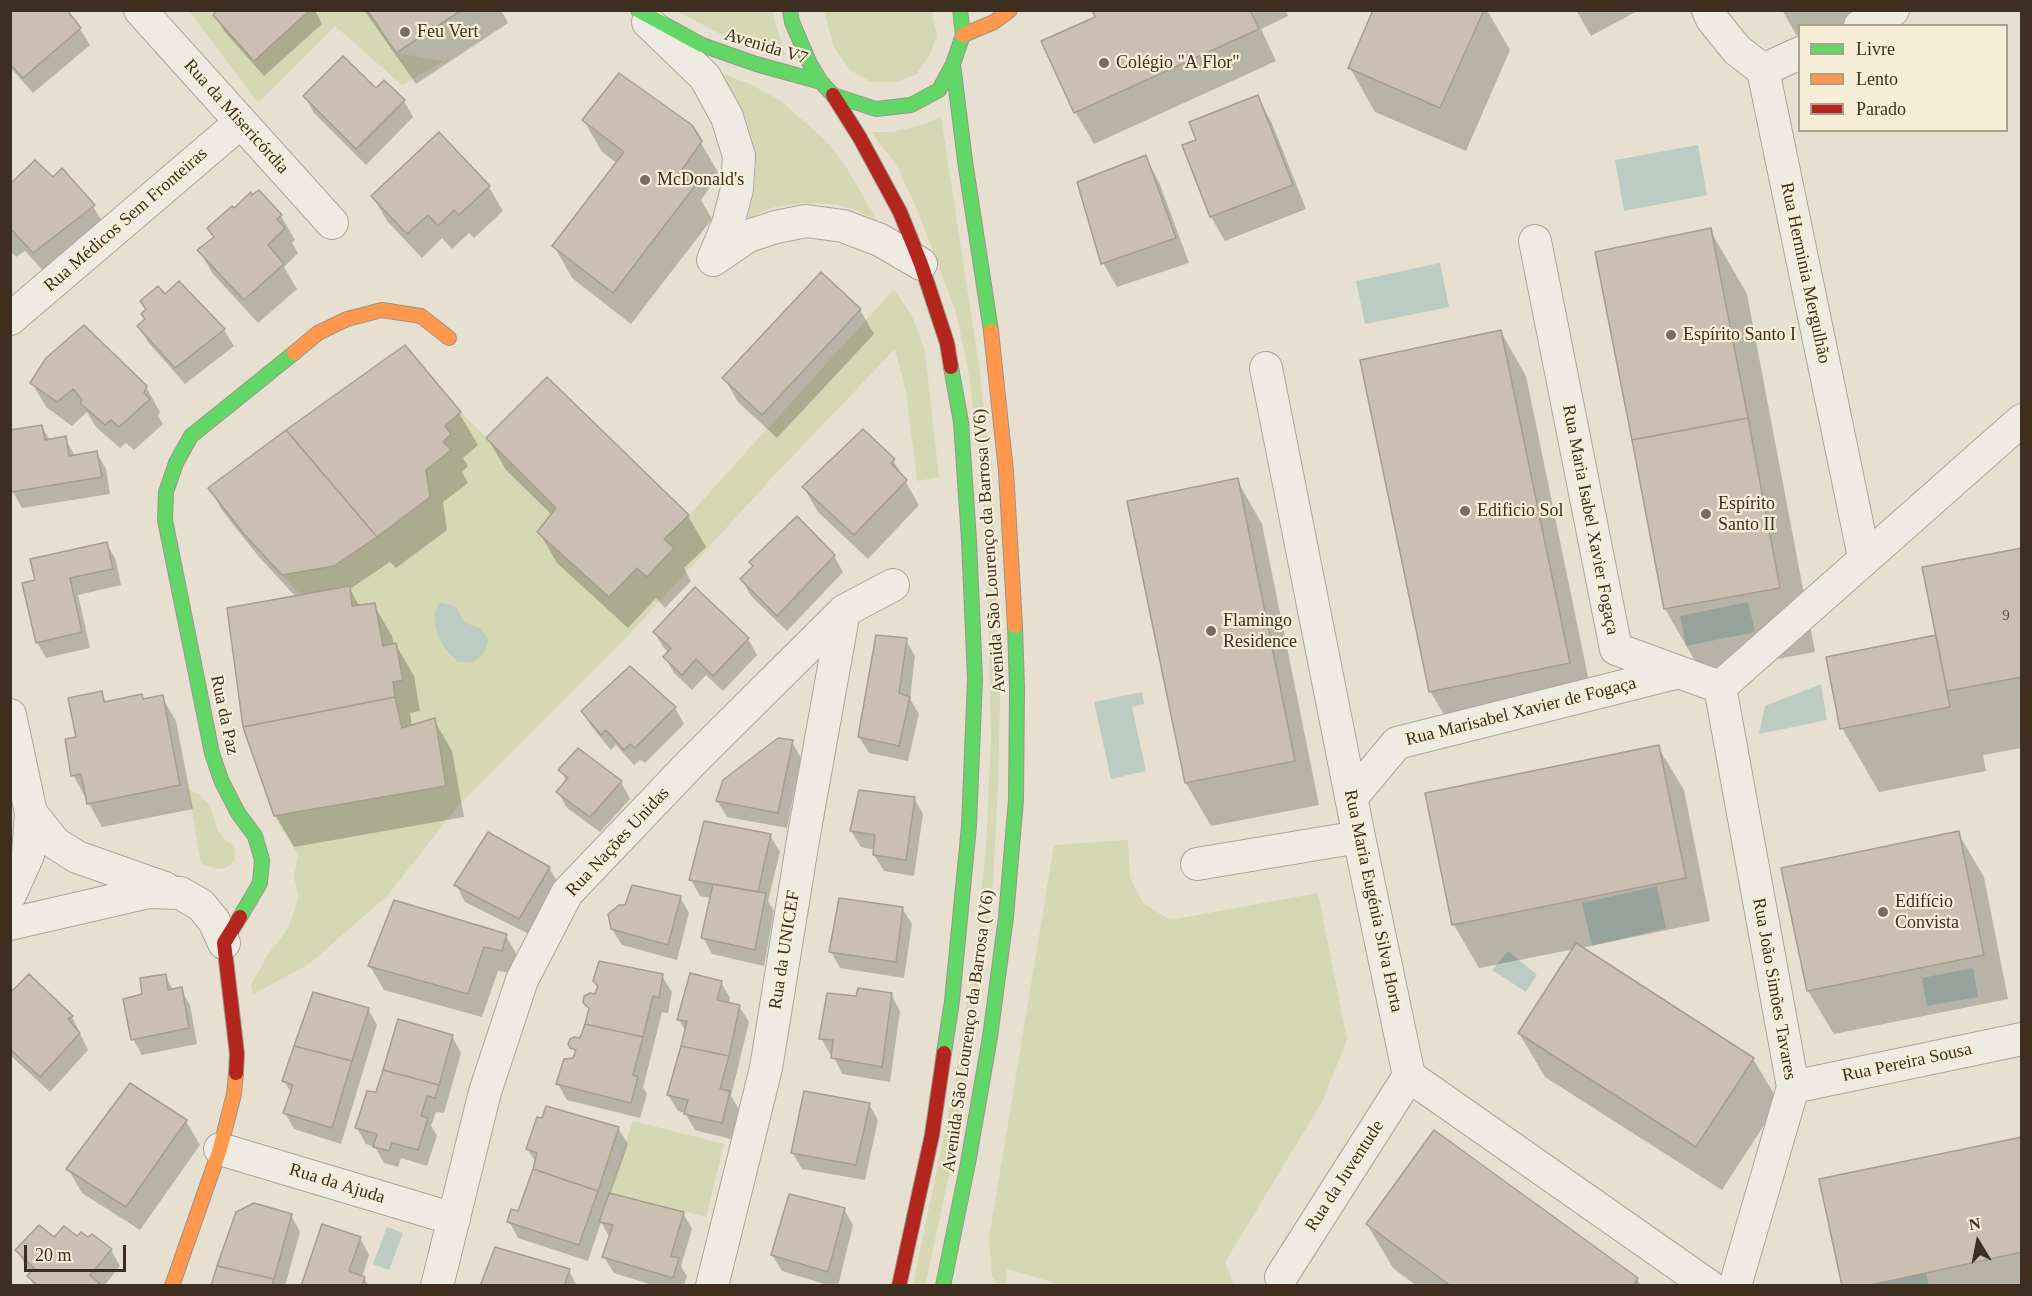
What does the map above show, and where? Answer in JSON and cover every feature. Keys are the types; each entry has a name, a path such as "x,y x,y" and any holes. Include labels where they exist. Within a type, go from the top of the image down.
{"main road":[{"name":"Avenida V7","path":"638,10 710,48 756,64 821,82"},
{"name":"Avenida São Lourenço da Barrosa (V6)","path":"790,10 792,22 810,64 860,138 900,212 921,264 947,344 961,422 975,679 969,826 952,1001 932,1135 899,1286"},
{"name":"Avenida São Lourenço da Barrosa (V6)","path":"833,95 876,109 911,105 939,90 953,64 963,35 960,10"},
{"path":"963,35 994,22 1010,10"},
{"name":"Avenida São Lourenço da Barrosa (V6)","path":"943,1286 976,1118 1006,917 1016,800 1017,689 1006,471 990,324 953,64"},
{"name":"Rua da Paz","path":"224,943 260,883 262,860 255,836 238,813 220,780 212,753 165,520 166,492 176,463 191,436 327,328 382,310 420,316 449,338"},
{"path":"172,1286 220,1149 234,1094 237,1054 224,943"}],"street":[{"name":"Rua da Misericórdia","path":"140,10 332,223"},
{"path":"638,10 705,77 727,117 740,156 737,189 728,224 712,260 748,236 776,226 806,221 843,226 880,240 921,264"},
{"path":"1707,10 1737,50 1763,70 1798,54"},
{"path":"1864,24 1893,10"},
{"name":"Rua Herminia Mergulhão","path":"1763,70 1864,557"},
{"name":"Rua Médicos Sem Fronteiras","path":"10,319 241,122"},
{"name":"Rua Maria Isabel Xavier Fogaça","path":"1534,241 1616,649 1720,687"},
{"name":"Rua Maria Eugénia Silva Horta","path":"1266,368 1351,798 1409,1076"},
{"path":"1720,687 1864,557 2022,420"},
{"name":"Rua Nações Unidas","path":"438,1286 485,1092 522,980 567,893 692,762 844,611 893,585"},
{"name":"Rua da UNICEF","path":"712,1286 766,1068 803,840 844,611"},
{"name":"Rua Marisabel Xavier de Fogaça","path":"1351,798 1397,743 1679,672"},
{"name":"Rua João Simões Tavares","path":"1720,687 1793,1087 1735,1286"},
{"path":"10,715 31,813 28,855 10,895"},
{"path":"31,813 55,843 77,857 180,893 201,905 214,921 224,943"},
{"path":"1197,864 1359,837"},
{"path":"10,924 149,892 180,893"},
{"name":"Rua Pereira Sousa","path":"1793,1087 2022,1039"},
{"path":"1409,1076 1708,1286"},
{"name":"Rua da Juventude","path":"1281,1277 1409,1076"},
{"name":"Rua da Ajuda","path":"220,1149 454,1219"}],"green space":[{"path":"189,11 367,11 396,53 444,61 402,85 335,26 258,103"},
{"path":"676,11 772,11 785,55 742,45"},
{"path":"824,11 932,11 937,36 930,54 916,75 895,82 871,82 850,70 834,47"},
{"path":"717,72 750,84 781,101 826,141 847,168 877,221 858,211 838,205 818,203 775,207 748,220 756,168 753,141 746,119"},
{"path":"941,117 980,372 992,489 1000,698 993,882 961,1119 925,1286 913,1285 955,1082 975,948 986,848 991,740 987,552 978,447 968,369 956,312 919,214 897,166 871,132 892,132 918,126"},
{"path":"894,289 913,318 925,351 939,477 917,481 906,391 895,349 769,481 628,636 459,805 387,896 308,965 253,994 251,985 267,956 289,927 299,896 294,877 298,855 274,816 446,786 435,718 402,728 393,682 403,680 396,643 383,646 375,603 352,606 350,586 301,595 282,575 334,566 430,498 426,470 451,451 443,442 445,426 461,412 556,508 537,532 609,597 637,568 647,577 674,549 664,539 689,515"},
{"path":"188,789 200,795 210,806 218,831 227,842 232,844 235,852 234,861 226,868 216,869 201,863"},
{"path":"1128,840 1130,877 1143,903 1170,920 1318,893 1347,1040 1322,1102 1225,1262 1234,1285 1062,1285 1007,1269 1006,1285 998,1285 992,1276 989,1238 1054,845"},
{"path":"633,1121 724,1144 706,1217 609,1193"}],"shaded area":[{"path":"1698,145 1707,195 1624,211 1615,160"},
{"path":"1440,263 1449,307 1365,324 1356,281"},
{"path":"439,602 456,607 465,623 481,628 489,640 483,654 473,662 458,662 445,649 437,634 434,616"},
{"path":"1748,602 1755,632 1686,646 1680,616"},
{"path":"1821,684 1827,720 1759,734 1765,706"},
{"path":"1142,692 1144,704 1132,707 1146,771 1111,779 1094,702"},
{"path":"1657,886 1666,928 1592,946 1582,903"},
{"path":"1508,951 1537,975 1526,992 1492,970"},
{"path":"1973,968 1978,997 1927,1006 1922,978"},
{"path":"387,1227 403,1233 389,1270 373,1264"},
{"path":"1926,1273 1929,1285 1866,1286"}],"building":[{"path":"10,10 67,10 81,28 23,78 10,64"},
{"path":"218,10 310,10 254,61 213,15"},
{"name":"Feu Vert","path":"367,10 462,10 396,53"},
{"name":"Colégio \"A Flor\"","path":"1092,10 1250,10 1259,29 1074,113 1041,41 1095,17"},
{"path":"1373,10 1484,10 1440,108 1348,68"},
{"path":"343,56 376,88 384,80 405,100 356,149 303,96"},
{"name":"McDonald's","path":"619,73 692,125 702,141 679,174 695,186 613,293 552,246 624,152 582,120"},
{"path":"1258,95 1293,185 1210,217 1182,145 1196,140 1189,122"},
{"path":"439,132 490,186 459,215 454,210 438,226 428,215 407,234 371,196"},
{"path":"1146,155 1176,238 1101,264 1077,182"},
{"path":"35,160 53,177 62,168 95,205 33,253 10,228 10,184"},
{"path":"259,190 282,215 277,219 285,228 268,245 284,264 244,300 197,250 214,237 207,228 251,192 252,195"},
{"name":"Espírito Santo I","path":"1711,228 1748,418 1632,440 1595,252"},
{"path":"821,272 861,309 762,415 722,378"},
{"path":"179,281 225,329 175,368 137,326 145,319 141,314 146,309 140,301 158,286 165,294"},
{"path":"84,325 147,386 144,393 150,399 119,427 111,420 105,425 80,403 82,400 73,389 57,402 30,383 46,358"},
{"name":"Edificio Sol","path":"1501,330 1570,663 1429,692 1360,360"},
{"path":"405,345 461,412 445,426 451,434 443,442 451,450 426,470 430,497 377,537 286,430"},
{"path":"547,377 689,515 664,539 674,548 647,577 637,568 609,597 537,532 556,508 486,438"},
{"name":"Espírito Santo II","path":"1748,418 1780,588 1664,609 1632,440"},
{"path":"42,425 45,440 66,436 69,456 97,451 102,477 11,492 10,430"},
{"path":"863,429 895,459 891,463 907,480 854,535 802,487"},
{"path":"286,430 377,537 334,566 282,575 243,533 208,488"},
{"name":"Flamingo Residence","path":"1238,478 1295,761 1185,783 1127,501"},
{"path":"797,516 835,555 777,616 740,579 753,566 749,562"},
{"path":"107,542 113,569 70,578 82,632 36,643 22,583 35,580 30,559"},
{"path":"2022,548 2022,677 1947,691 1922,567"},
{"path":"350,586 352,606 375,603 383,646 396,643 403,680 393,682 395,697 243,727 227,608"},
{"path":"695,587 749,638 713,676 696,659 682,675 663,657 671,648 653,632"},
{"path":"876,635 907,638 899,693 910,697 899,746 858,737"},
{"path":"1936,635 1950,707 1840,729 1826,657"},
{"path":"630,666 676,707 635,748 630,744 624,750 606,730 601,735 581,711"},
{"path":"102,691 104,702 142,694 143,699 163,695 180,785 87,804 81,774 71,776 65,739 76,737 68,698"},
{"path":"395,697 402,728 435,718 446,786 274,816 243,727"},
{"path":"778,738 793,740 778,813 716,801 723,780"},
{"path":"1659,745 1686,878 1452,925 1425,793"},
{"path":"578,748 622,781 590,817 556,792 568,778 558,770"},
{"path":"859,790 915,797 906,860 873,855 875,835 850,831"},
{"path":"704,821 771,834 758,892 689,880"},
{"name":"Edifício Convista","path":"1959,831 1984,955 1807,991 1781,868"},
{"path":"488,832 550,867 519,919 454,885"},
{"path":"713,884 766,893 755,950 701,938"},
{"path":"632,885 681,896 668,945 611,929 608,914 619,905 625,905"},
{"path":"839,898 903,907 896,962 829,952"},
{"path":"394,900 507,934 502,951 484,947 468,994 368,966"},
{"path":"1576,943 1754,1058 1696,1147 1518,1033"},
{"path":"599,961 663,974 659,998 653,996 643,1037 585,1024 589,1008 583,1002 584,996 590,993 595,994 598,986 593,981"},
{"path":"690,973 722,981 717,1000 740,1005 729,1056 681,1046 687,1021 677,1020"},
{"path":"29,974 73,1016 68,1019 80,1033 40,1077 10,1049 10,993"},
{"path":"166,974 168,990 182,987 189,1028 131,1040 123,999 142,994 140,978"},
{"path":"858,988 892,993 882,1067 831,1058 833,1040 819,1039 827,993 856,996"},
{"path":"313,992 369,1008 352,1061 294,1046"},
{"path":"398,1019 453,1035 439,1085 383,1070"},
{"path":"585,1024 643,1037 633,1075 638,1077 631,1103 556,1084 564,1059 573,1058 576,1050 570,1048 568,1044 570,1039 580,1038"},
{"path":"294,1046 352,1061 332,1128 283,1113 293,1085 282,1081"},
{"path":"681,1046 729,1056 720,1089 730,1091 722,1123 684,1114 688,1100 667,1095"},
{"path":"383,1070 439,1085 435,1098 427,1096 421,1116 428,1118 418,1150 392,1143 389,1151 373,1147 377,1134 355,1128 367,1091 376,1092"},
{"path":"130,1083 187,1120 126,1207 66,1169"},
{"path":"804,1091 870,1103 856,1165 791,1153"},
{"path":"546,1106 619,1127 598,1191 533,1169 537,1153 526,1149 537,1117 542,1118"},
{"path":"1434,1130 1638,1278 1633,1286 1451,1286 1366,1224"},
{"path":"2022,1137 2022,1252 1866,1286 1842,1286 1819,1179"},
{"path":"533,1169 598,1191 579,1245 507,1222 511,1209 518,1211"},
{"path":"609,1193 684,1212 671,1256 679,1258 673,1278 602,1257 613,1225 599,1222"},
{"path":"789,1194 845,1208 828,1272 771,1255"},
{"path":"254,1203 292,1214 274,1279 217,1266 236,1212"},
{"path":"322,1224 361,1237 349,1271 365,1277 362,1286 301,1286"},
{"path":"39,1225 54,1237 64,1226 77,1236 81,1232 88,1237 92,1234 112,1249 90,1275 102,1286 38,1286 27,1276 34,1268 15,1250"},
{"path":"495,1247 570,1269 564,1286 480,1286"},
{"path":"217,1266 274,1279 272,1286 211,1286"}],"traffic: fast":[{"path":"638,10 702,45 756,64 821,82"},
{"path":"790,10 792,22 810,64 821,82 833,95 876,109 911,105 939,90 953,64 963,35 960,10"},
{"path":"953,64 991,331"},
{"path":"240,917 260,883 262,860 255,836 238,813 221,780 212,753 165,520 166,492 176,463 191,436 294,353"},
{"path":"944,1053 952,1001 969,826 975,679 961,422 951,367"},
{"path":"943,1286 990,1037 1006,917 1016,800 1015,626"}],"traffic: slow":[{"path":"963,35 994,22 1010,10"},
{"path":"294,353 318,333 347,319 382,310 421,316 449,338"},
{"path":"991,331 1006,471 1015,626"},
{"path":"172,1286 220,1149 234,1094 236,1073"}],"traffic: jam":[{"path":"833,95 860,138 900,212 921,264 947,343 951,367"},
{"path":"236,1073 237,1054 224,943 240,917"},
{"path":"899,1286 932,1135 944,1053"}],"place":[{"name":"Feu Vert","path":"405,32"},
{"name":"Colégio \"A Flor\"","path":"1104,63"},
{"name":"McDonald's","path":"645,180"},
{"name":"Espírito Santo I","path":"1671,335"},
{"name":"Edificio Sol","path":"1465,511"},
{"name":"Espírito Santo II","path":"1706,514"},
{"name":"Flamingo Residence","path":"1211,631"},
{"name":"Edifício Convista","path":"1883,912"}]}
